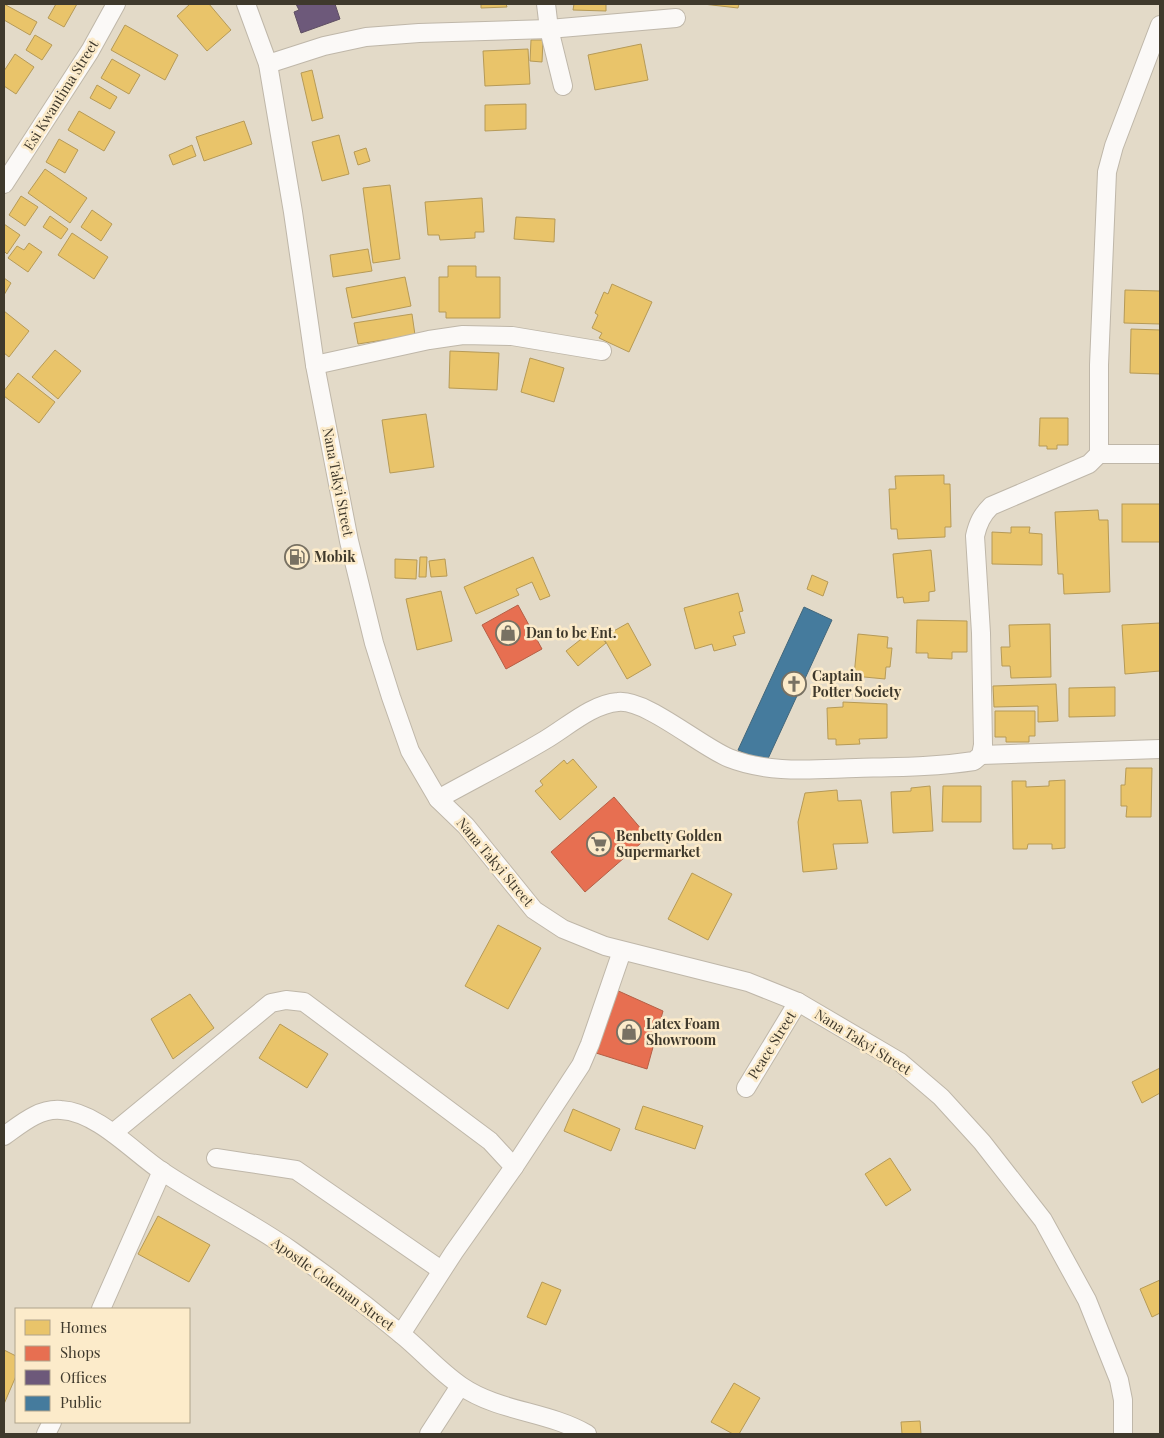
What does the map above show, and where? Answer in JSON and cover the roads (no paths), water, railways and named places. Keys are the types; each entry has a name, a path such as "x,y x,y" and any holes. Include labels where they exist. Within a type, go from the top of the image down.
{"street":[{"name":"Esi Kwantima Street","path":"4,184 90,51 116,4"},
{"name":"Nana Takyi Street","path":"246,4 268,64 293,212 315,365 349,541 374,643 410,752 438,799 466,826 534,910 563,929 622,951 748,982 798,1002 900,1062 941,1097 982,1142 1043,1220 1087,1300 1112,1362 1124,1400 1123,1434"},
{"path":"546,4 549,29 563,86"},
{"path":"268,64 324,46 366,37 418,32 549,29 676,18"},
{"path":"1099,454 1099,365 1107,172 1114,146 1160,25"},
{"path":"315,365 429,340 463,335 512,336 602,351"},
{"path":"438,799 544,741 590,712 618,702 632,703 649,711 729,758 765,768 916,767 974,762 981,755 983,745 981,643 975,536 982,515 992,506 1089,464 1099,454 1160,454"},
{"path":"981,755 1160,749"},
{"path":"401,1334 442,1270 514,1167 581,1065 622,951"},
{"path":"113,1133 271,1003 286,1000 304,1002 490,1141 514,1167"},
{"name":"Peace Street","path":"746,1088 798,1002"},
{"name":"Apostle Coleman Street","path":"4,1136 32,1117 48,1110 62,1110 80,1115 113,1133 162,1171 292,1251 401,1334 460,1386 489,1402 558,1421 587,1434"},
{"path":"216,1158 296,1170 442,1270"},
{"path":"101,1308 162,1171"},
{"path":"429,1434 460,1386"}],"place":[{"name":"Mobik","path":"297,557"},
{"name":"Dan to be Ent.","path":"508,633"},
{"name":"Captain Potter Society","path":"794,684"},
{"name":"Benbetty Golden Supermarket","path":"599,844"},
{"name":"Latex Foam Showroom","path":"629,1032"}]}
